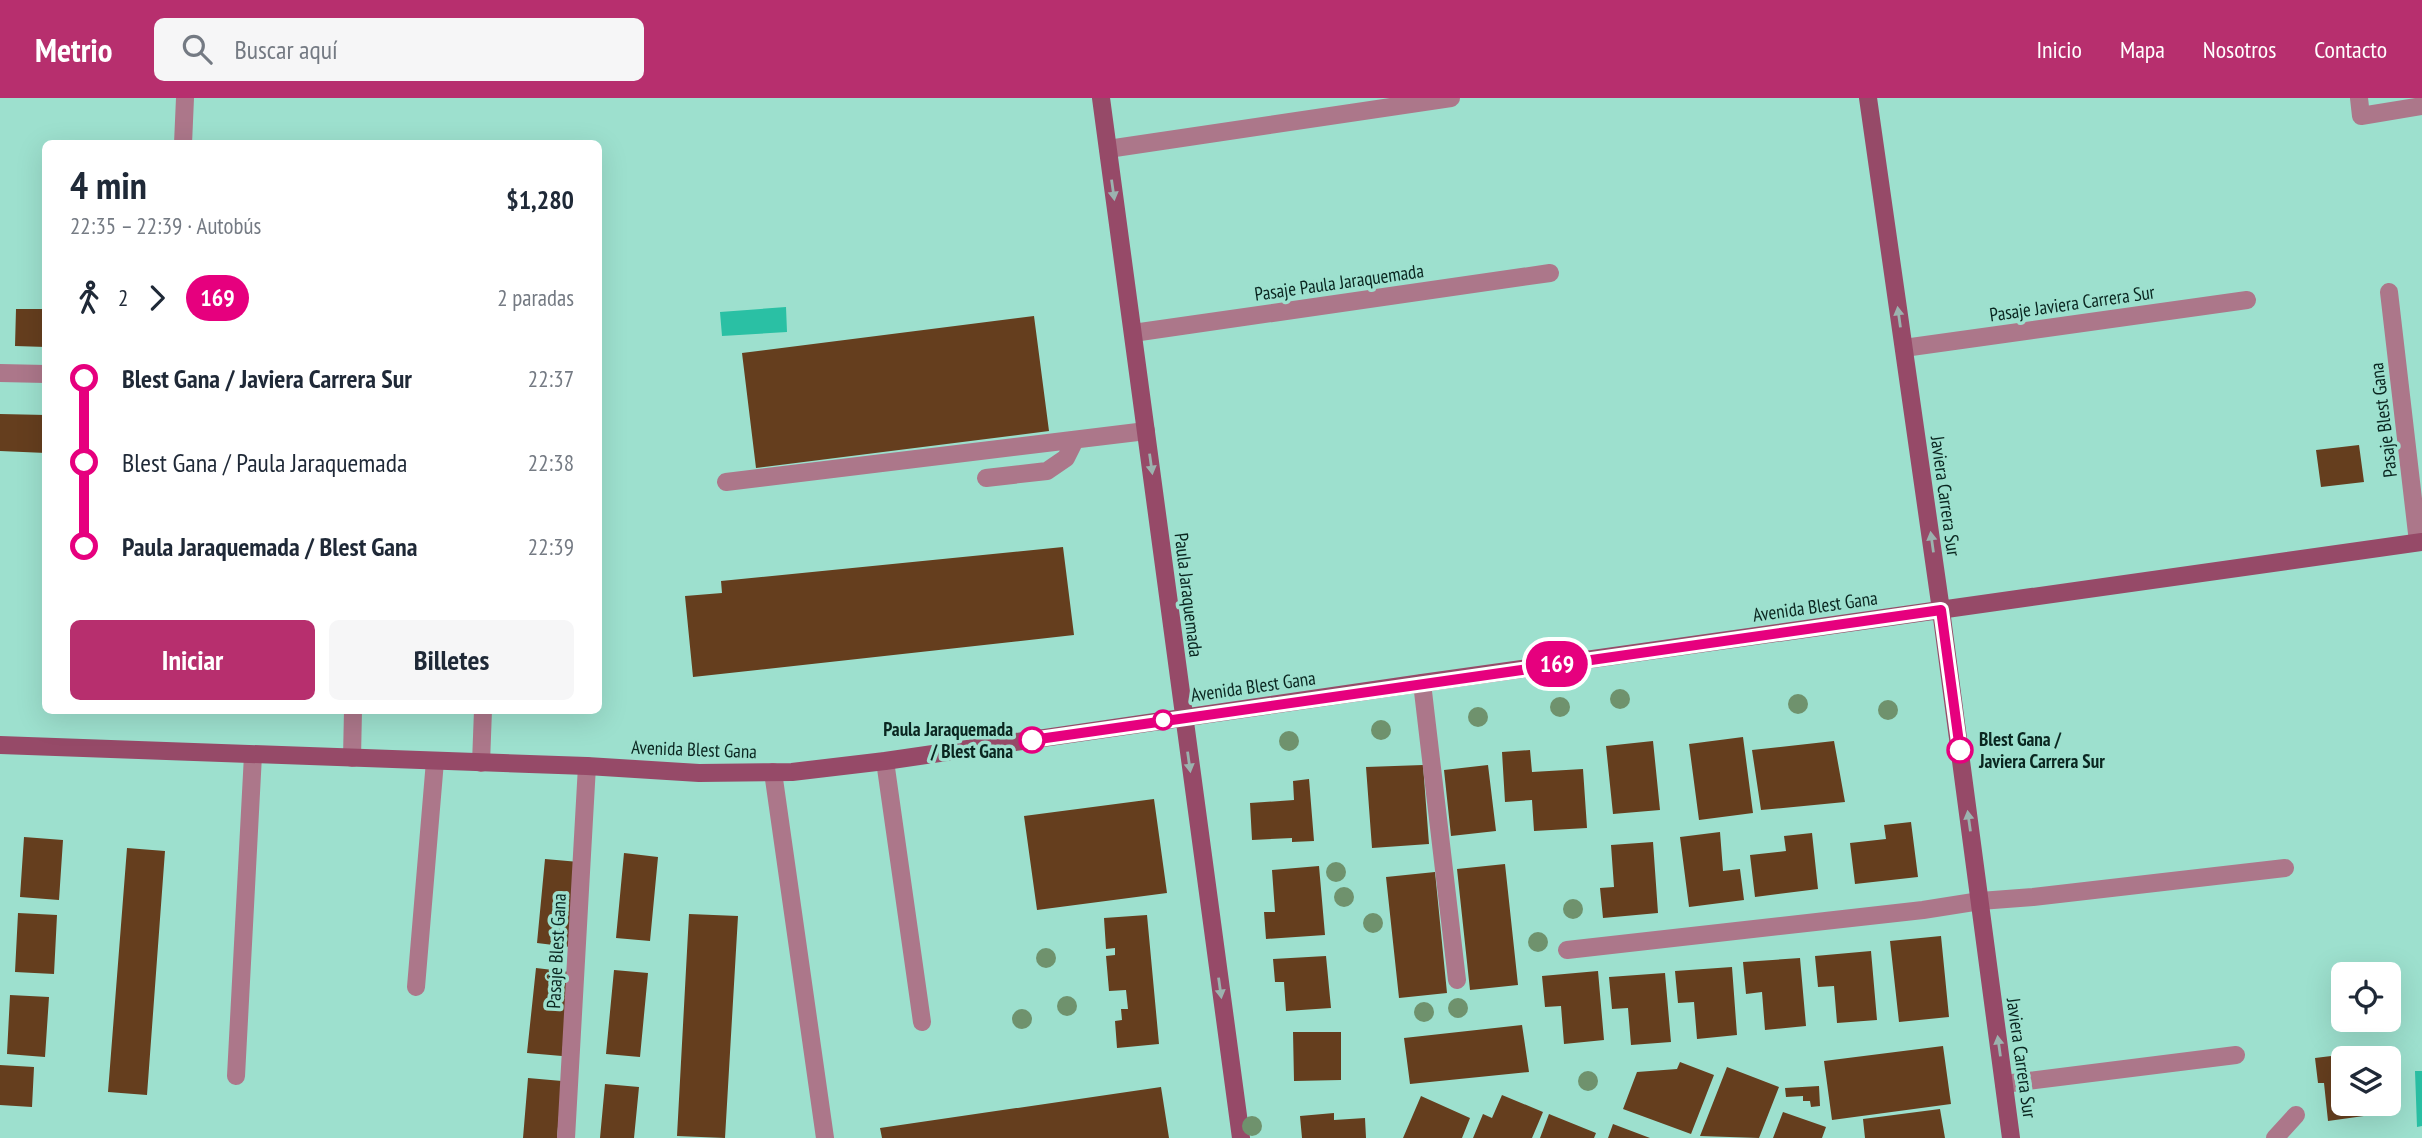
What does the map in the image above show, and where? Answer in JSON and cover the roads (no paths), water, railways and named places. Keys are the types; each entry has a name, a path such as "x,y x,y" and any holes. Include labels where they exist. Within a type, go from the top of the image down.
{"street":[{"path":"183,140 185,98"},
{"name":"Paula Jaraquemada","path":"1101,98 1241,1138"},
{"path":"1108,149 1451,98"},
{"name":"Javiera Carrera Sur","path":"1868,98 1941,610 2011,1138"},
{"path":"2360,107 2422,106"},
{"name":"Pasaje Paula Jaraquemada","path":"1133,333 1550,273"},
{"name":"Pasaje Blest Gana","path":"2389,292 2420,542"},
{"name":"Pasaje Javiera Carrera Sur","path":"1904,348 2247,300"},
{"path":"0,373 42,374"},
{"path":"726,482 1146,431"},
{"path":"986,478 1048,471 1066,458 1075,440"},
{"name":"Avenida Blest Gana","path":"0,745 587,766 699,773 792,772 886,761 2420,542"},
{"path":"1422,683 1457,980"},
{"path":"352,758 353,714"},
{"path":"481,763 483,714"},
{"path":"236,1076 253,755"},
{"path":"416,986 435,761"},
{"path":"886,761 922,1022"},
{"name":"Pasaje Blest Gana","path":"566,1138 587,766"},
{"path":"773,772 825,1138"},
{"path":"1567,950 2285,868"},
{"path":"2004,1084 2236,1055"},
{"path":"2275,1138 2296,1115"}],"place":[{"name":"Paula Jaraquemada / Blest Gana","path":"1032,740"},
{"name":"Blest Gana / Javiera Carrera Sur","path":"1960,750"}]}
